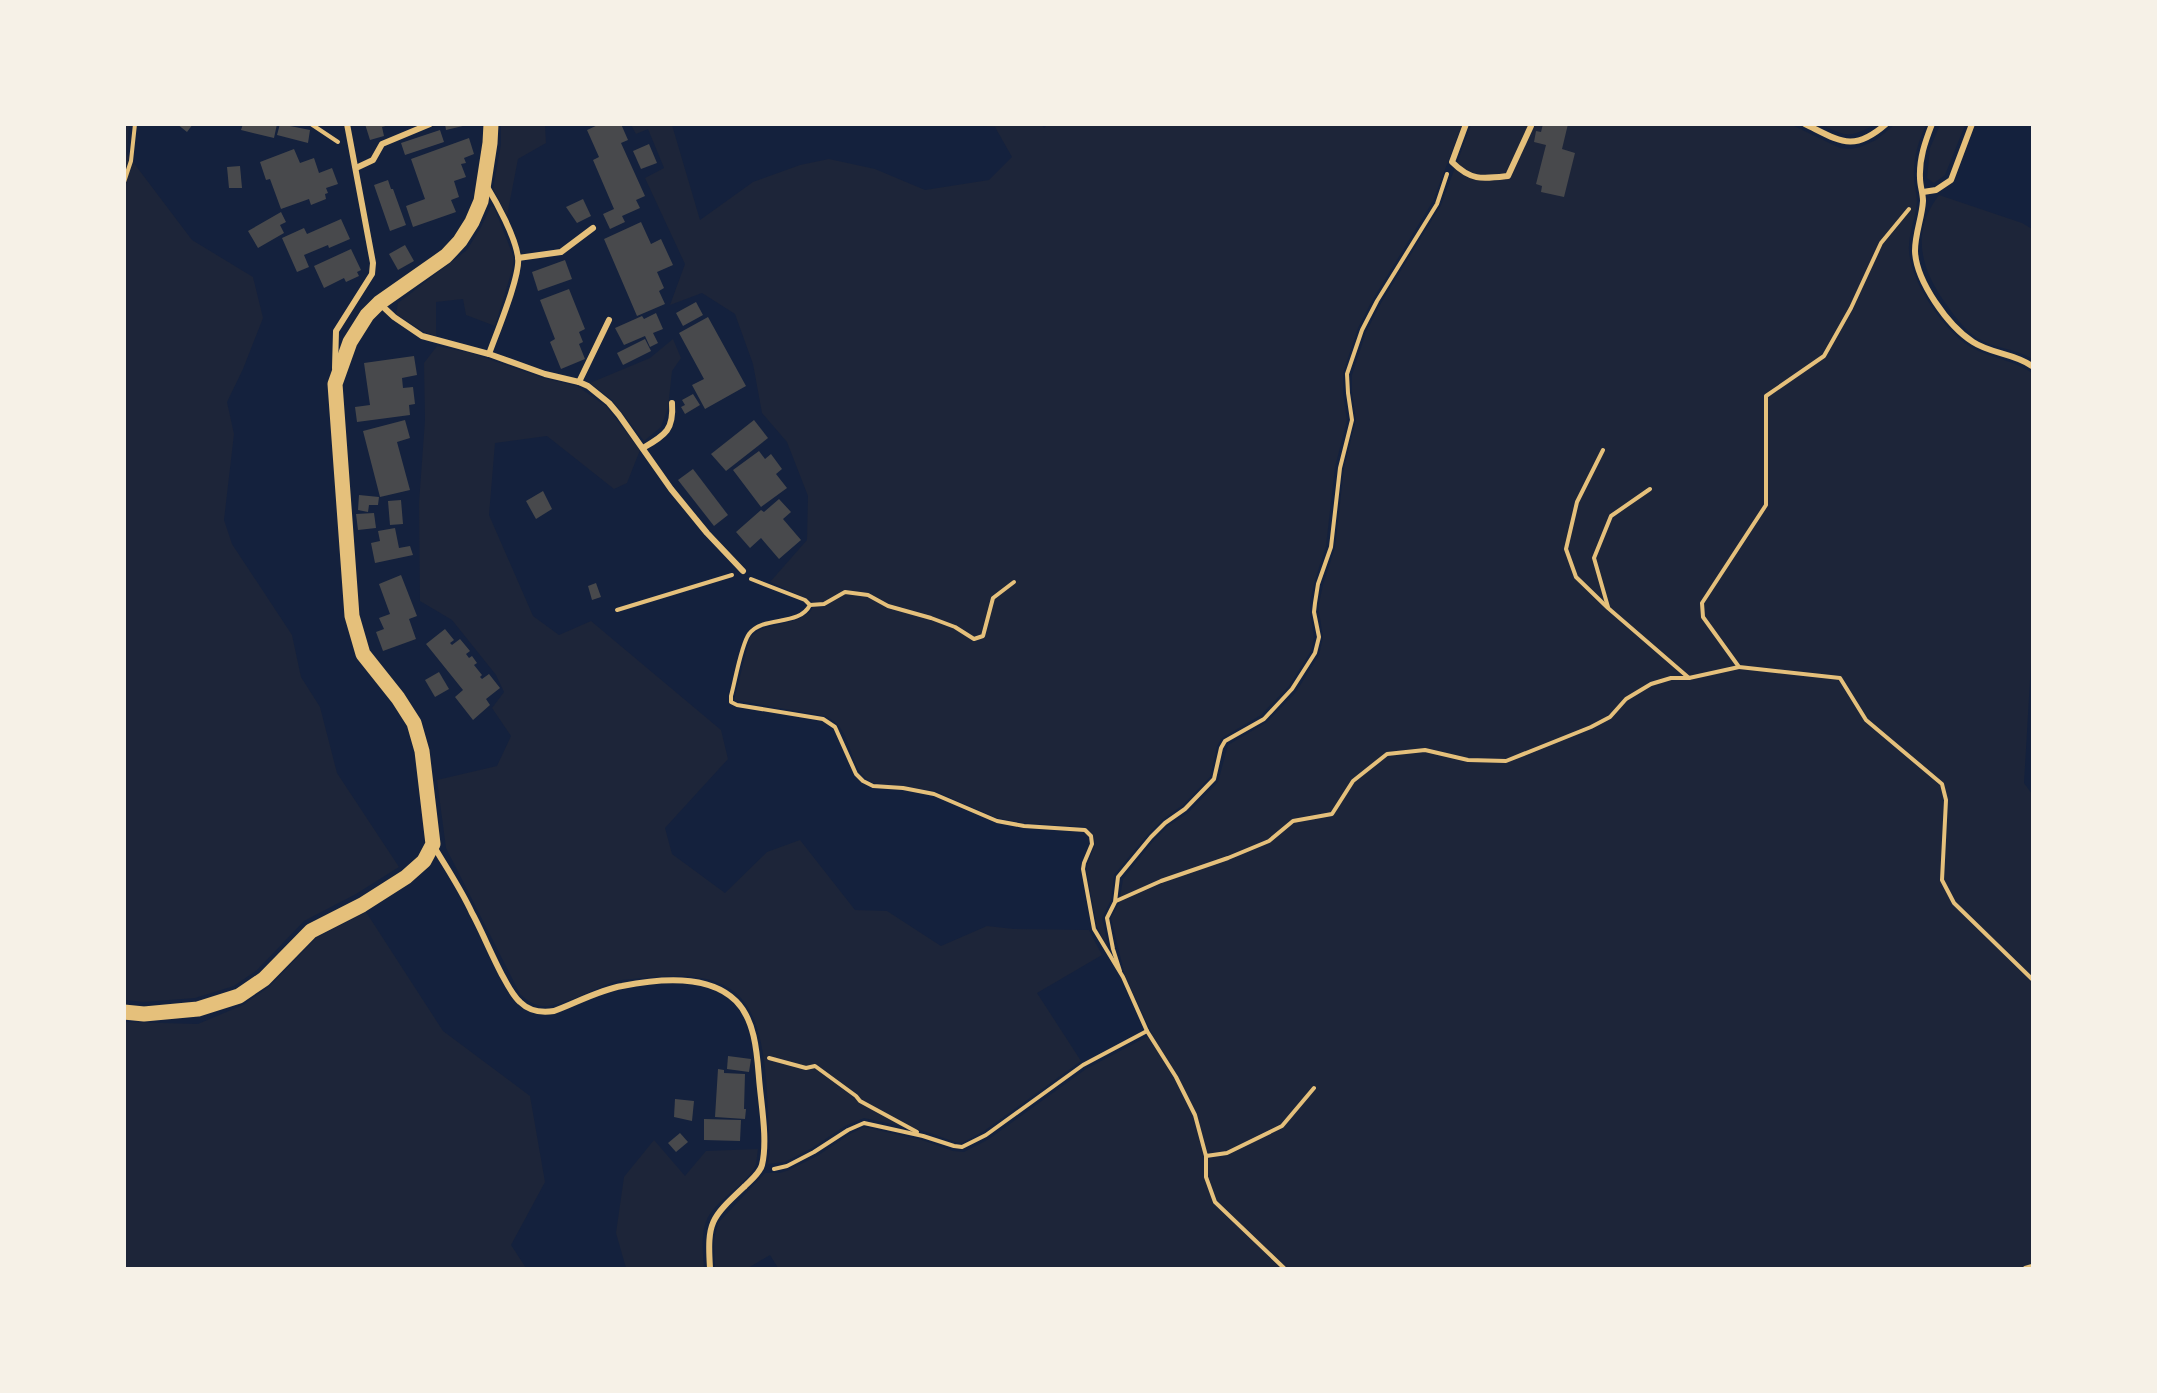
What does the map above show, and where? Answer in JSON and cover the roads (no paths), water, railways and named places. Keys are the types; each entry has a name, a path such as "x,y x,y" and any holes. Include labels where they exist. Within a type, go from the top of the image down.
{"main road":[{"path":"124,1012 144,1014 198,1009 239,996 264,979 311,931 406,877 424,861 433,844 422,751 414,723 398,698 363,654 352,616 335,384 350,342 367,315 379,303 446,256 460,241 472,222 481,201 491,124"}],"street":[{"path":"335,384 336,331 372,274 373,263 347,124"},
{"path":"356,168 374,160 382,144 430,124"},
{"path":"1466,124 1452,162 1462,172 1473,178 1508,176 1531,126"},
{"path":"1805,124 1842,142 1850,143 1873,135 1886,124"},
{"path":"1932,124 1923,146 1921,161 1920,180 1923,192 1915,251 1920,273 1929,292 1957,329 1983,348 2023,359 2032,366"},
{"path":"1923,192 1936,190 1951,180 1972,124"},
{"path":"484,182 498,205 518,258 517,271 489,354"},
{"path":"518,258 561,252 593,228"},
{"path":"379,303 394,317 422,336 489,354 544,374 579,381 609,403 644,447 671,489 743,572"},
{"path":"579,381 609,320"},
{"path":"644,447 663,437 673,420 672,403"},
{"path":"433,844 471,910 510,991 522,1004 537,1011 554,1011 621,986 664,981 698,983 715,987 736,1000 748,1022 757,1055 764,1150 761,1167 755,1177 723,1207 713,1221 708,1239 710,1269"}]}
